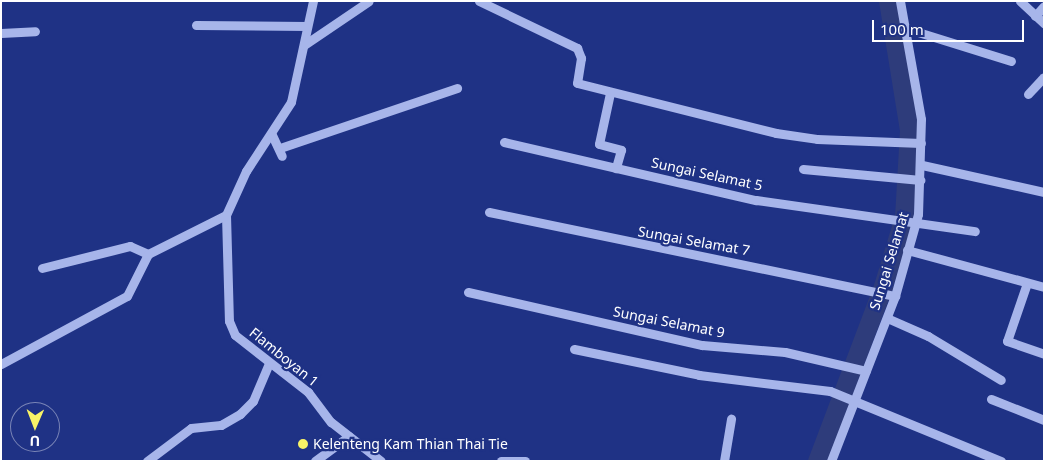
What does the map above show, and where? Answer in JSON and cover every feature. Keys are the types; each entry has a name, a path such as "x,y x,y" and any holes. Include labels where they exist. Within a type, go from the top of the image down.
{"street":[{"path":"1,364 127,296 135,271 148,254 226,215 246,171 272,135 291,102 313,1"},
{"path":"304,46 369,1"},
{"path":"479,1 577,48 581,58 575,82 610,93 776,133 917,143"},
{"name":"Sungai Selamat","path":"831,461 887,318 891,294 907,250 917,179 922,165 917,143 905,28 900,1"},
{"path":"1020,1 1044,22"},
{"path":"1035,16 1044,6"},
{"path":"196,25 307,26"},
{"path":"905,28 1011,61"},
{"path":"1,33 36,31"},
{"path":"1028,94 1044,78"},
{"path":"272,135 281,152 457,88"},
{"path":"610,93 599,144 621,150 616,168"},
{"name":"Sungai Selamat 5","path":"504,142 756,200 975,231"},
{"path":"922,165 1044,192"},
{"path":"803,169 917,179"},
{"name":"Sungai Selamat 7","path":"489,212 692,256 873,288 891,294"},
{"name":"Flamboyan 1","path":"226,215 228,308 235,335 268,365 308,392 348,436 381,461"},
{"path":"42,268 130,246 148,254"},
{"path":"907,250 1044,287"},
{"path":"1027,283 1007,341 1044,354"},
{"name":"Sungai Selamat 9","path":"468,292 702,345 785,352 843,363 866,371"},
{"path":"887,318 928,336 1001,380"},
{"path":"574,349 699,375 830,391 1001,461"},
{"path":"147,461 191,428 221,425 240,414 253,401 268,365"},
{"path":"991,399 1044,420"},
{"path":"724,461 731,419"},
{"path":"315,461 348,436"},
{"path":"501,461 525,461"}],"waterway":[{"path":"817,461 883,286 904,217 909,130 888,1"}],"place":[{"name":"Kelenteng Kam Thian Thai Tie","path":"303,444"}]}
